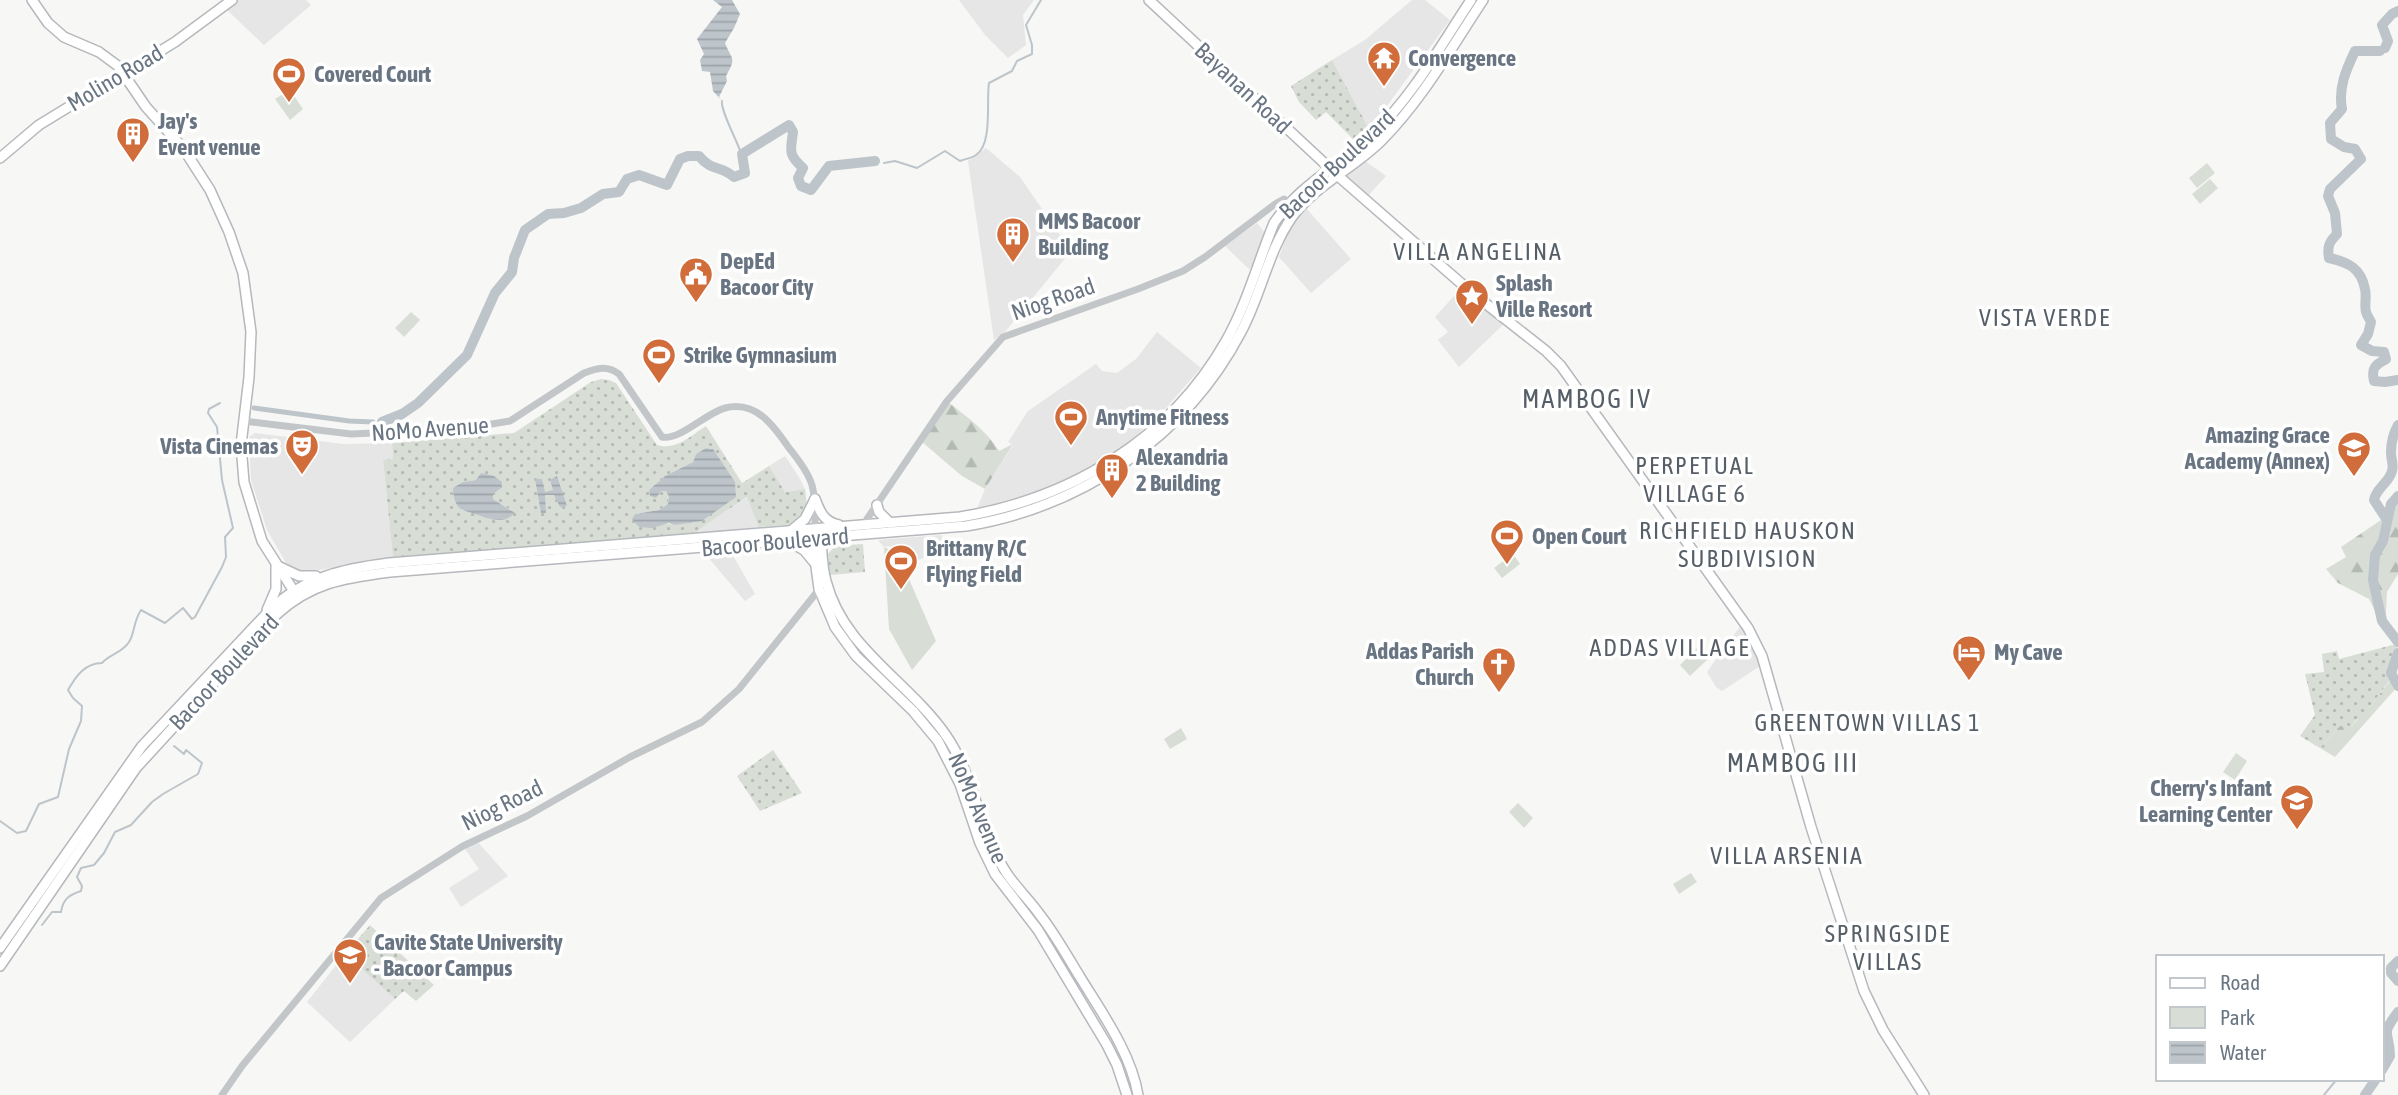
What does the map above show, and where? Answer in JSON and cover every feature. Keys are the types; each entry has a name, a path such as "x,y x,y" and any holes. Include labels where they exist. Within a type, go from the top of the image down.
{"main road":[{"path":"32,0 48,23 64,37 110,59 124,74 146,107 173,135 198,171 219,209 238,255 247,291 251,332 249,377 240,445 246,495 262,541 296,594"},
{"name":"Molino Road","path":"0,158 39,125 175,42 232,0"},
{"name":"Bayanan Road","path":"1149,0 1334,172 1471,292 1561,366 1742,617 1762,656 1811,827 1864,991 1883,1030 1924,1095"},
{"name":"Bacoor Boulevard","path":"0,948 135,755 264,615 324,575 389,563 792,530 844,526 867,530 984,523 1088,486 1110,473 1149,445 1177,420 1201,392 1227,357 1248,319 1278,242 1293,216 1401,104 1471,0"},
{"name":"Bacoor Boulevard","path":"0,966 136,768 296,594 328,582 390,572 838,537 890,523 1033,505 1105,465 1143,438 1200,380 1226,342 1239,316 1274,223 1289,202 1376,146 1409,110 1483,0"},
{"path":"1256,271 1266,275"},
{"path":"815,499 820,512 828,521 844,526"},
{"path":"792,530 805,519 815,499"},
{"path":"877,505 879,512 890,523"},
{"name":"NoMo Avenue","path":"819,560 810,539 815,529 821,538 819,560 822,584 853,637 945,734 970,780 999,872 1038,930 1100,1033 1118,1065 1126,1095"},
{"path":"789,541 819,560 838,537"},
{"path":"275,565 299,576 324,575"},
{"path":"264,615 276,589 275,565"},
{"name":"NoMo Avenue","path":"999,872 1048,925 1133,1070 1139,1095"}],"street":[{"name":"Niog Road","path":"867,530 867,519 947,401 1003,337 1182,271 1275,204 1284,199 1289,202"},
{"name":"NoMo Avenue","path":"243,421 351,434 462,429 510,421 584,373 604,368 612,369 619,373 662,437 674,437 706,416 724,408 741,407 760,414 776,429 805,472 815,499 815,529"},
{"name":"Niog Road","path":"222,1095 242,1066 381,898 463,846 527,816 630,757 702,722 739,689 822,584"}],"shaded area":[{"path":"238,0 306,0 311,5 264,45 226,9"},
{"path":"959,0 1034,0 1023,15 1026,45 1008,58 985,35"},
{"path":"1412,0 1425,0 1450,20 1381,114 1368,127 1332,60 1365,40"},
{"path":"986,148 1020,177 1071,251 1005,332 994,340 968,161"},
{"path":"1365,161 1386,176 1367,197 1344,177"},
{"path":"1306,208 1351,259 1311,293 1279,257 1289,231"},
{"path":"1257,223 1265,233 1254,264 1249,269 1225,246"},
{"name":"Splash Ville Resort","path":"1464,285 1507,321 1459,367 1438,340 1448,332 1435,317"},
{"path":"1157,332 1201,368 1158,417 1121,448 1081,473 1025,498 977,509 985,489 1013,445 1008,442 1028,411 1096,364 1102,371 1117,373 1136,359"},
{"path":"255,433 343,444 392,443 393,459 383,461 393,559 305,572 286,563 267,530 251,480 249,437"},
{"path":"785,456 805,489 785,492 769,466"},
{"path":"748,497 759,527 697,533 697,530"},
{"path":"942,535 943,550 908,564 889,546 884,547 878,540"},
{"path":"732,554 755,594 745,601 707,556"},
{"path":"1741,625 1763,664 1722,691 1716,687 1707,672"},
{"path":"476,840 508,876 461,907 449,888 479,869 463,846"},
{"name":"Cavite State University - Bacoor Campus","path":"345,954 395,999 350,1042 307,1002"}],"green space":[{"path":"1332,60 1368,127 1354,140 1326,112 1316,120 1299,102 1291,86"},
{"name":"Covered Court","path":"290,90 303,109 290,120 275,99"},
{"path":"2207,163 2215,173 2197,188 2189,178"},
{"path":"2210,179 2218,188 2200,204 2192,194"},
{"path":"411,312 420,320 404,337 395,328"},
{"path":"601,379 616,383 657,445 677,444 706,426 742,483 769,466 785,492 805,489 807,506 798,524 759,527 747,497 697,533 393,559 383,460 393,459 392,443 514,433 591,382","holes":["706,448 713,449 678,524 639,527 635,514 659,510 668,504 666,491 649,490 665,476 693,462 696,454","476,480 493,494 493,499 511,510 474,513 462,510 463,482"]},
{"path":"948,402 983,431 999,451 1013,444 985,489 962,476 922,442"},
{"path":"2398,494 2398,574 2387,592 2386,613 2387,622 2398,635 2398,686 2335,757 2320,748 2339,727 2345,724 2351,727 2360,719 2390,681 2388,673 2396,644 2369,599 2338,583 2326,569 2346,557 2341,547 2384,518"},
{"path":"863,544 865,572 830,575 828,554 835,546"},
{"name":"Brittany R/C Flying Field","path":"884,547 898,554 936,641 912,670 889,629"},
{"name":"Open Court","path":"1513,554 1520,564 1502,578 1494,568"},
{"path":"2396,644 2390,680 2360,720 2357,719 2351,727 2339,727 2320,748 2300,736 2315,715 2305,674 2324,672 2322,654 2337,651 2339,659"},
{"path":"1697,648 1708,659 1690,676 1680,665"},
{"path":"1181,728 1187,739 1170,749 1164,739"},
{"path":"773,750 802,793 760,811 737,776"},
{"path":"2236,753 2247,761 2235,780 2223,772"},
{"path":"1518,803 1533,818 1524,828 1509,812"},
{"path":"1691,873 1697,882 1679,894 1673,884"},
{"path":"370,925 434,985 416,1001 404,991 395,999 345,954"}],"water":[{"path":"713,0 732,0 740,14 725,43 732,62 719,97 722,101 713,91 710,72 702,71 700,60 704,54 697,39 722,7"},
{"path":"706,448 713,449 735,482 736,497 702,521 674,525 669,523 652,528 639,527 632,519 635,514 659,510 668,504 666,491 661,491 656,498 650,496 649,490 665,476 693,462 696,454"},
{"path":"481,473 494,476 502,482 501,488 493,494 493,499 515,513 510,517 489,519 457,505 453,488 463,482 476,480"},
{"path":"557,476 567,506 560,507 554,495 545,495 546,513 541,513 535,479 542,479 545,492 553,490 550,480"}],"waterway":[{"path":"884,163 895,161 917,168 945,151 960,161 974,156 981,149 987,132 989,83 1012,71 1017,61 1032,54 1026,25 1041,0"},
{"path":"2385,48 2388,41 2382,25 2398,11"},
{"path":"2380,51 2355,51 2342,86 2342,109 2330,123 2331,139 2344,147 2355,149 2361,159 2330,189 2328,196 2335,213 2337,234 2329,245 2328,254 2329,258 2353,267 2363,282 2366,292 2365,309 2371,322 2361,345 2372,351 2384,352 2386,359 2375,367 2374,381 2398,380"},
{"path":"722,101 742,156"},
{"path":"382,422 402,414 418,403 467,355 495,293 512,272 514,258 525,230 548,214 581,208 603,194 619,192 627,179 639,175 667,185 680,159 688,156 699,156 708,164 734,177 745,173 742,154 789,125 793,132 792,155 803,168 798,178 801,186 811,190 829,166 875,161"},
{"path":"0,821 17,833 26,831 39,804 58,797 69,749 81,721 82,706 68,690 78,675 91,665 102,663 126,646 141,610 165,623 183,608 192,619 195,617 222,567 226,557 225,537 233,528 222,480 217,427 208,413 209,409 220,403"},
{"path":"254,408 373,422"},
{"path":"2387,520 2374,500 2392,471 2391,446 2398,425"},
{"path":"2398,496 2391,504 2383,541 2375,555 2373,580 2382,621 2398,642"},
{"path":"2398,653 2391,673 2398,686"},
{"path":"42,925 52,912 61,912 67,898 81,891 82,886 77,877 81,868 94,865 115,832 131,825 163,794 198,774 202,763 186,750 184,754 174,746"},
{"path":"2398,961 2391,968 2391,973 2398,981"},
{"path":"2384,1066 2390,1056 2387,1030 2398,1012"},
{"path":"2324,1095 2335,1081"},
{"path":"2365,1095 2375,1081"}],"place":[{"name":"Convergence","path":"1384,88"},
{"name":"Covered Court","path":"289,104"},
{"name":"Jay's Event venue","path":"133,164"},
{"name":"MMS Bacoor Building","path":"1013,264"},
{"name":"DepEd Bacoor City","path":"696,304"},
{"name":"Splash Ville Resort","path":"1472,326"},
{"name":"Strike Gymnasium","path":"659,385"},
{"name":"Anytime Fitness","path":"1071,447"},
{"name":"Vista Cinemas","path":"302,476"},
{"name":"Amazing Grace Academy (Annex)","path":"2354,478"},
{"name":"Alexandria 2 Building","path":"1112,500"},
{"name":"Open Court","path":"1507,566"},
{"name":"Brittany R/C Flying Field","path":"901,591"},
{"name":"My Cave","path":"1969,682"},
{"name":"Addas Parish Church","path":"1499,694"},
{"name":"Cherry's Infant Learning Center","path":"2297,831"},
{"name":"Cavite State University - Bacoor Campus","path":"350,985"}],"district":[{"name":"VILLA ANGELINA","path":"1478,251"},
{"name":"VISTA VERDE","path":"2045,317"},
{"name":"MAMBOG IV","path":"1587,399"},
{"name":"PERPETUAL VILLAGE 6","path":"1695,479"},
{"name":"RICHFIELD HAUSKON SUBDIVISION","path":"1748,544"},
{"name":"ADDAS VILLAGE","path":"1670,647"},
{"name":"GREENTOWN VILLAS 1","path":"1868,722"},
{"name":"MAMBOG III","path":"1793,763"},
{"name":"VILLA ARSENIA","path":"1787,855"},
{"name":"SPRINGSIDE VILLAS","path":"1888,947"}]}
